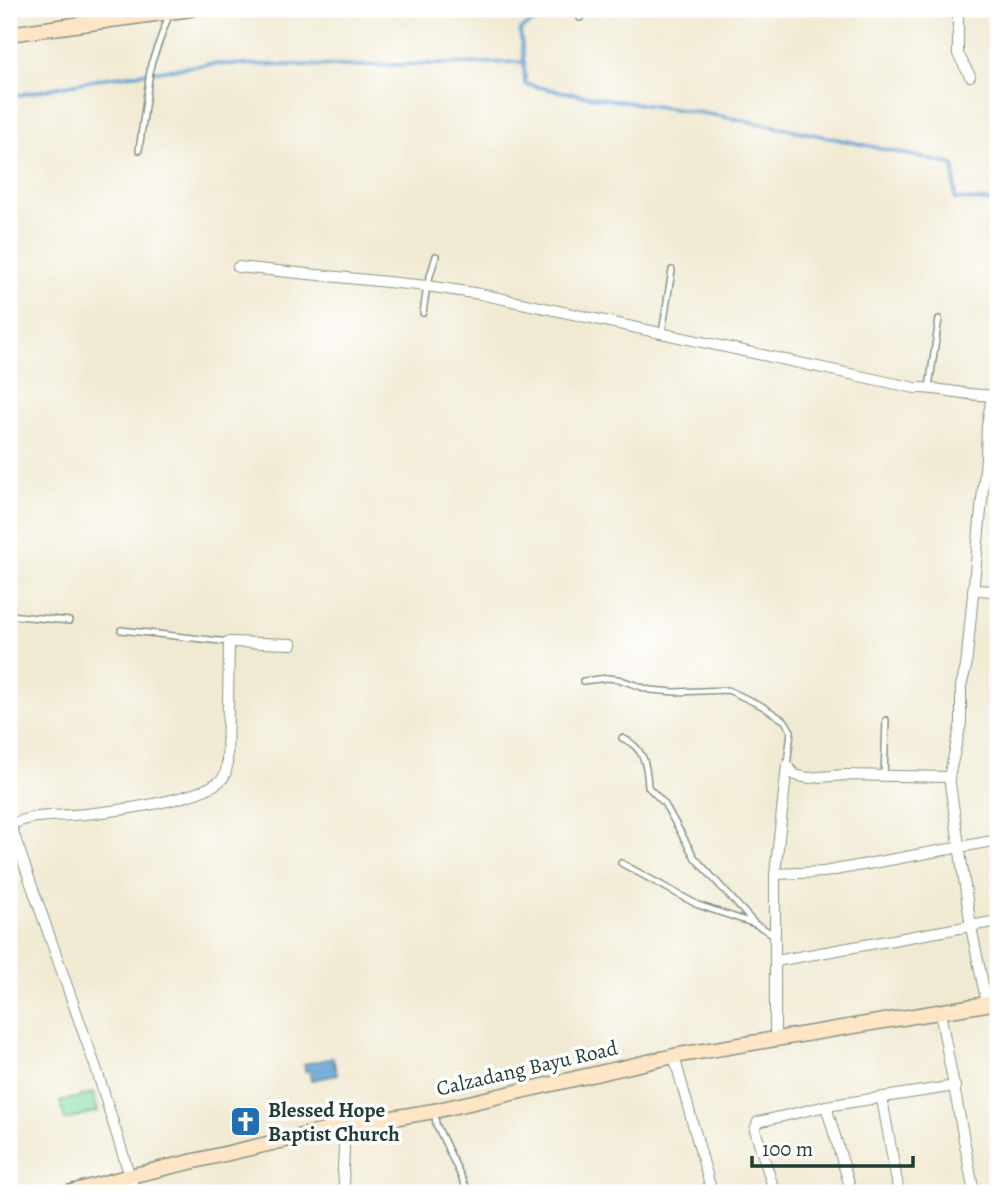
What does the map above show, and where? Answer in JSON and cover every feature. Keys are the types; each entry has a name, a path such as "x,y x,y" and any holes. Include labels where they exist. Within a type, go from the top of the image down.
{"street":[{"path":"9,34 191,9"},
{"path":"958,9 958,54 970,76"},
{"path":"238,267 427,286 915,388 929,387 995,395 988,412 973,590 961,686 961,723 949,778 971,928 993,1003"},
{"path":"973,590 998,591"},
{"path":"135,1193 97,1071 10,823 28,818 112,811 174,799 203,790 221,780 226,775 227,765 229,642 292,645"},
{"path":"787,766 794,775 808,778 844,775 949,778"},
{"path":"775,1040 775,874 787,766"},
{"path":"775,874 824,872 998,840"},
{"path":"775,961 998,922"},
{"name":"Calzadang Bayu Road","path":"68,1193 345,1126 434,1111 674,1056 993,1003"},
{"path":"940,1012 974,1193"},
{"path":"674,1056 712,1193"},
{"path":"775,1193 755,1130 757,1124 826,1106 955,1086"},
{"path":"882,1099 900,1193"},
{"path":"826,1106 852,1193"},
{"path":"345,1126 345,1193"}],"lane":[{"path":"139,150 151,64 170,12"},
{"path":"423,313 427,286 436,256"},
{"path":"662,333 672,270"},
{"path":"929,387 939,319"},
{"path":"9,615 69,621"},
{"path":"121,630 229,642"},
{"path":"583,681 618,679 650,690 675,692 728,690 762,706 785,721 791,731 787,766"},
{"path":"884,777 886,720"},
{"path":"622,738 638,748 647,768 648,787 664,803 695,858 755,924"},
{"path":"621,863 698,905 755,924 776,936"},
{"path":"434,1111 436,1124 469,1193"}],"green space":[{"path":"93,1093 98,1111 65,1120 60,1102"}],"water":[{"path":"333,1058 337,1075 311,1080 309,1070 305,1071 304,1064"}],"waterway":[{"path":"9,97 105,78 210,64 348,66 524,62 520,30 547,15 577,9"},
{"path":"524,62 525,84 749,121 954,165 955,199 998,202"}],"place":[{"name":"Blessed Hope Baptist Church","path":"245,1122"}]}
